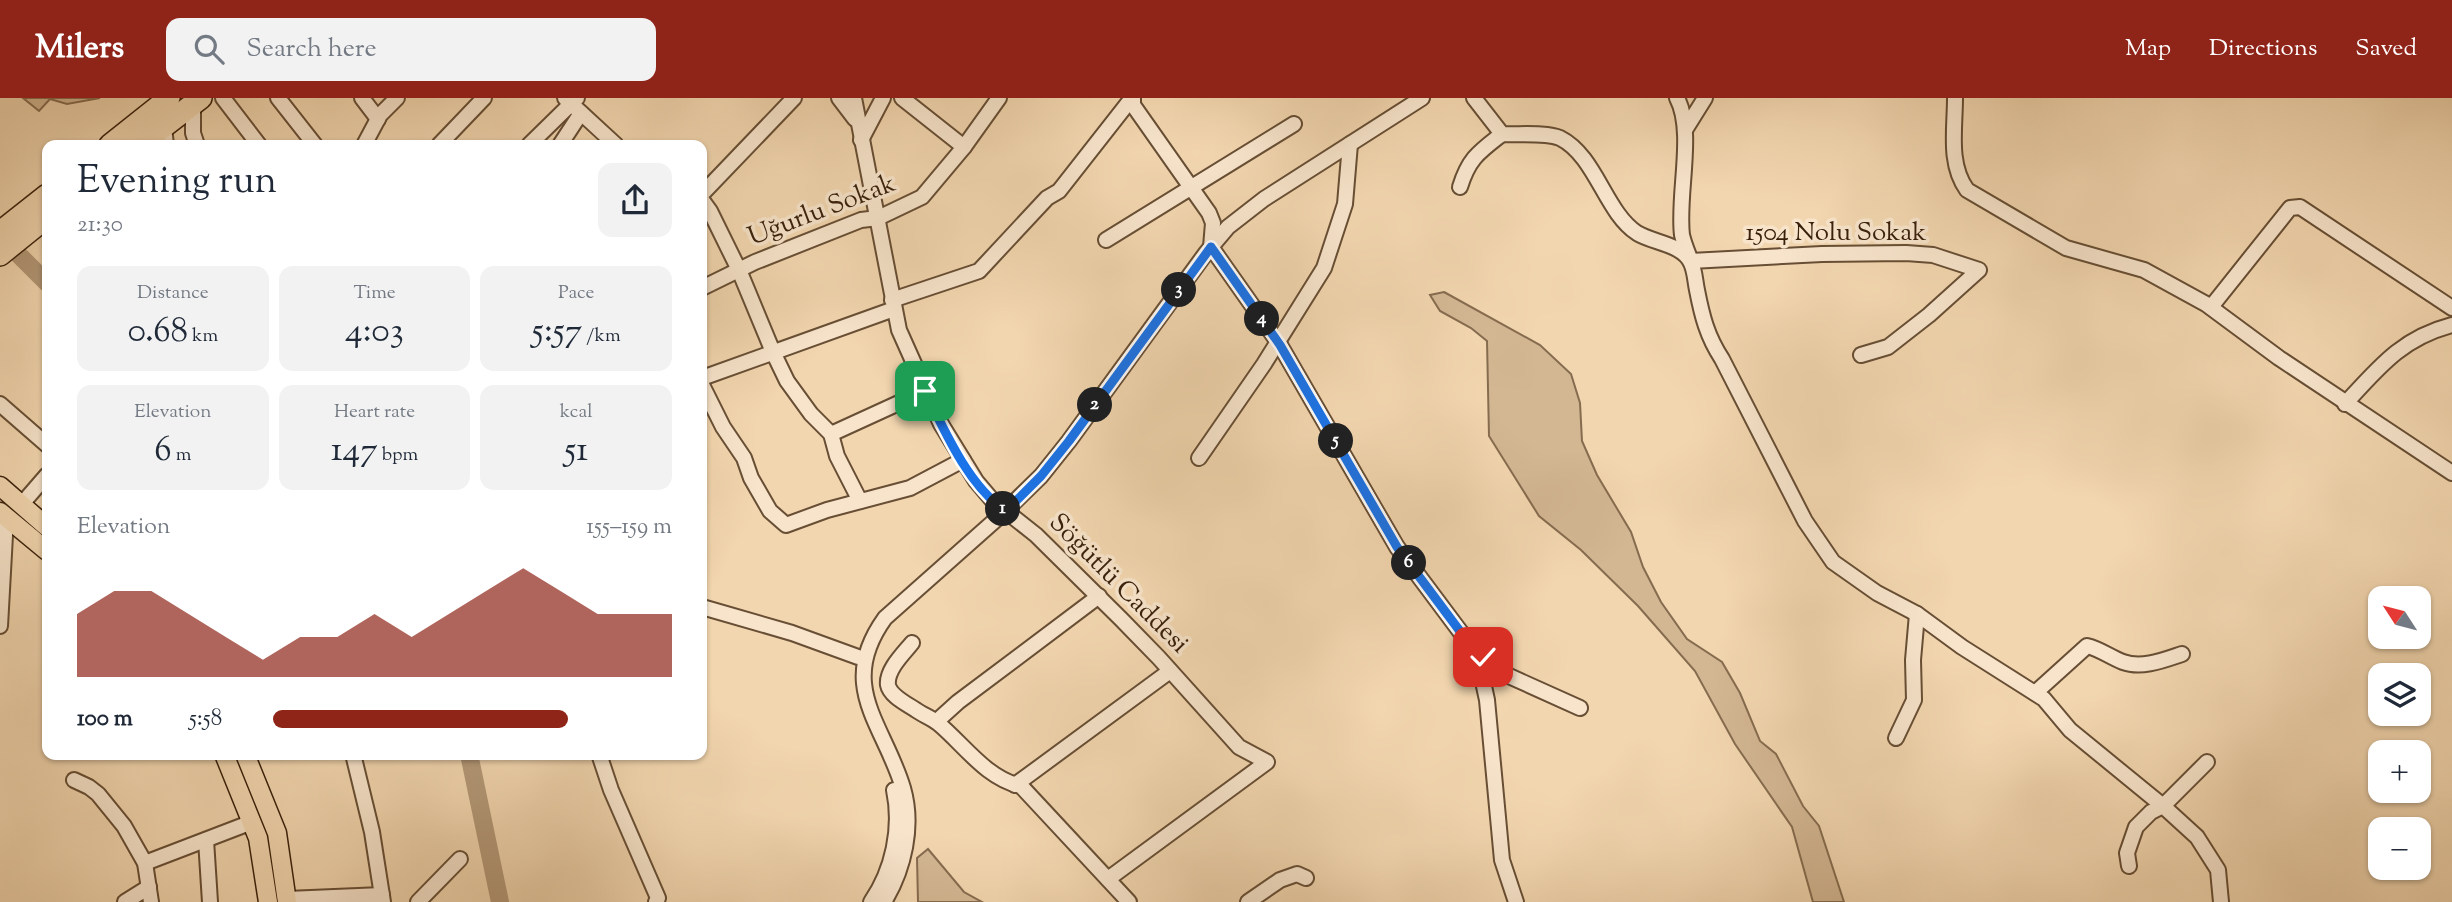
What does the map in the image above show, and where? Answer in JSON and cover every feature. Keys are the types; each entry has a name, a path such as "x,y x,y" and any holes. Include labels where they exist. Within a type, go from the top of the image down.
{"highway":[{"path":"116,140 169,98"},
{"path":"165,136 197,101"},
{"path":"5,244 42,201"},
{"path":"5,244 42,220"}],"main road":[{"path":"0,486 42,523"},
{"path":"3,515 42,547"},
{"path":"227,760 258,838 268,902"},
{"path":"247,760 277,833 287,901"}],"street":[{"path":"223,98 255,140"},
{"path":"278,98 310,140"},
{"path":"362,98 378,119"},
{"path":"368,140 378,119 397,98"},
{"path":"444,140 484,98"},
{"path":"839,98 847,105 858,123"},
{"name":"Söğütlü Caddesi","path":"854,98 899,330 925,391 963,460 987,496 1036,535 1098,596 1239,747 1268,762 1108,879"},
{"path":"861,139 883,98"},
{"path":"901,98 964,147"},
{"name":"Uğurlu Sokak","path":"707,286 861,220 878,218 922,197 964,147 999,98"},
{"path":"1132,98 1133,105 1209,213 1213,223 1212,241 1278,342 1397,547 1477,654 1509,676 1580,708"},
{"path":"707,376 971,274 987,264 1047,198 1059,191 1132,98"},
{"path":"884,902 903,860 907,829 906,807 903,789 865,699 863,684 871,639 885,618 1003,509 1041,465 1212,241 1257,195 1408,98"},
{"path":"1212,241 1264,199 1422,98"},
{"path":"1474,98 1502,134"},
{"path":"1677,98 1683,111 1685,130 1682,231 1691,261 1703,325 1805,521 1833,562 1844,572 1917,614 1962,647 2044,699 2070,730 2197,837 2218,870 2221,902"},
{"path":"1685,130 1705,98"},
{"path":"1955,98 1955,166 1959,179 1967,190 2066,248 2144,270 2211,307 2279,358 2452,473"},
{"path":"195,140 192,133 197,101"},
{"path":"707,189 787,101"},
{"path":"534,140 573,103"},
{"path":"562,140 573,103"},
{"path":"573,103 611,140"},
{"path":"1106,240 1294,124"},
{"path":"1460,187 1473,157 1502,134 1552,136 1566,142 1575,150 1625,223 1645,237 1675,248 1691,261"},
{"path":"1199,458 1278,342 1324,268 1345,204 1350,144"},
{"path":"2211,307 2290,208 2300,206 2452,308"},
{"path":"707,207 739,270 787,381 811,414 831,434 837,456 860,501"},
{"name":"1504 Nolu Sokak","path":"1691,261 1822,254 1906,253 1933,255 1979,270 1888,347 1861,355"},
{"path":"2346,404 2386,359 2407,343 2430,331 2452,325"},
{"path":"831,434 925,391"},
{"path":"707,395 723,427 744,458 751,478 764,500 777,519 786,525 827,510 910,488 963,460"},
{"path":"0,404 42,441"},
{"path":"21,505 42,481"},
{"path":"871,902 891,863 896,802 889,775 857,702 855,687 858,657 866,632 882,612 1003,509"},
{"path":"0,626 3,515"},
{"path":"937,721 958,702 1098,596"},
{"path":"707,608 792,633 858,657"},
{"path":"1896,738 1914,700 1913,660 1917,614"},
{"path":"912,643 893,667 888,685 892,692 924,716 937,721 984,767 1021,786 1129,902"},
{"path":"2035,693 2087,646 2126,663 2157,663 2182,653"},
{"path":"1477,654 1487,700 1502,860 1516,902"},
{"path":"1016,785 1170,671"},
{"path":"287,901 383,898 372,832 354,760"},
{"path":"601,760 611,790 658,898 656,902"},
{"path":"2129,866 2127,853 2136,827 2151,812 2163,806 2207,762"},
{"path":"74,780 98,794 124,826 145,863 151,902"},
{"path":"145,863 252,822"},
{"path":"206,840 210,902"},
{"path":"418,902 460,859"},
{"path":"1248,902 1280,880 1297,874 1306,877"},
{"path":"125,902 149,887"}],"shaded area":[{"path":"23,98 100,98 67,104 50,99 39,111"},
{"path":"1444,292 1540,345 1571,374 1580,403 1582,441 1597,475 1631,532 1643,567 1661,602 1687,639 1722,662 1740,693 1760,741 1776,754 1803,806 1819,826 1844,902 1813,902 1792,827 1735,744 1695,671 1638,606 1581,550 1539,516 1489,436 1487,341 1471,328 1440,311 1430,295"},
{"path":"928,849 964,892 982,902 918,902 917,858"}],"waterway":[{"path":"3,239 42,278"},
{"path":"470,760 500,902"}],"route":[{"path":"925,391 976,481 987,496 1006,511 1041,476 1069,441 1211,247 1280,345 1397,547 1477,654 1483,657"}]}
